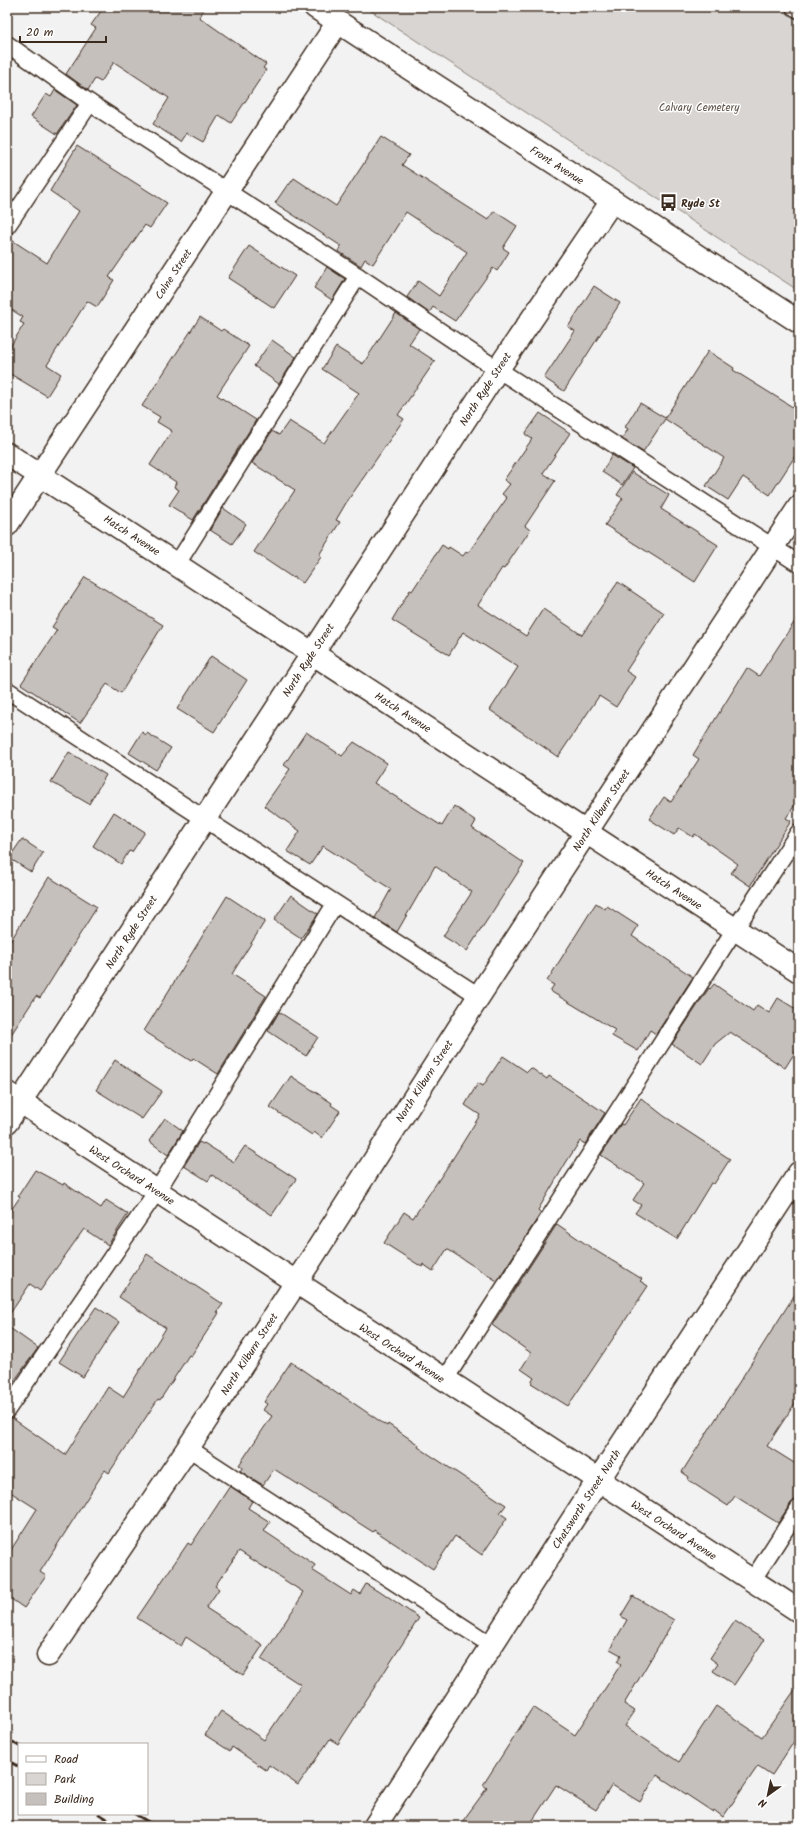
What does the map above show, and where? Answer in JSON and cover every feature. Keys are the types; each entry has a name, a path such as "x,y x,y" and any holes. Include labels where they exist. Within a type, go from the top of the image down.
{"street":[{"name":"Front Avenue","path":"316,7 799,322"},
{"name":"Colne Street","path":"7,525 338,22"},
{"name":"North Ryde Street","path":"7,1122 14,1098 204,819 498,369 612,201"},
{"name":"Hatch Avenue","path":"7,454 799,971"},
{"name":"North Kilburn Street","path":"48,1655 188,1448 479,996 799,507"},
{"name":"West Orchard Avenue","path":"14,1098 296,1282 444,1381 799,1611"},
{"name":"Chatsworth Street North","path":"375,1826 799,1173"}],"lane":[{"path":"794,7 799,10"},
{"path":"7,44 90,103 799,564"},
{"path":"7,226 90,103"},
{"path":"176,564 358,276"},
{"path":"7,690 479,996"},
{"path":"444,1381 799,832"},
{"path":"7,1410 157,1191 336,904"},
{"path":"188,1448 492,1645"},
{"path":"752,1581 799,1508"}],"green space":[{"name":"Calvary Cemetery","path":"365,7 799,7 799,291"}],"building":[{"path":"104,7 206,7 199,17 266,64 263,68 266,70 231,123 219,115 203,142 187,133 181,142 153,124 169,98 114,62 101,82 95,79 88,90 66,74 96,28 91,25"},
{"path":"55,90 77,105 57,134 31,117 46,94 51,97"},
{"path":"381,137 409,155 402,165 488,220 494,211 517,226 503,248 509,252 497,271 493,268 455,321 433,307 429,313 407,297 418,281 439,296 467,252 406,212 373,264 365,259 361,266 338,251 341,246 275,203 294,178 336,206"},
{"path":"77,146 167,203 150,228 145,225 109,277 114,280 97,307 87,301 47,365 61,374 47,396 7,372 7,352 24,324 20,322 23,317 7,307 7,237 47,263 79,211 50,191"},
{"path":"249,246 295,276 274,308 228,278"},
{"path":"327,267 345,279 332,300 314,288"},
{"path":"594,286 620,303 564,391 544,378 575,331 568,327"},
{"path":"396,313 419,329 409,344 435,361 398,415 404,419 346,503 336,520 340,522 319,555 321,557 303,583 254,552 295,490 252,463 272,431 279,435 289,421 324,443 359,393 322,369 336,347 363,364"},
{"path":"200,317 221,331 223,329 249,346 217,395 256,420 193,520 169,505 179,490 174,487 176,482 150,465 172,431 157,422 160,417 142,406"},
{"path":"272,340 296,357 279,384 254,366"},
{"path":"708,351 734,368 733,370 799,411 799,450 770,495 743,477 728,500 706,486 724,458 665,419 643,452 622,439 628,429 625,427 640,403 665,418"},
{"path":"540,413 570,433 543,473 555,481 525,526 530,530 504,569 502,568 478,605 526,636 543,609 582,635 618,582 664,613 626,671 635,677 616,707 599,696 558,757 490,710 518,667 463,632 449,655 392,620 410,590 412,591 442,545 448,549 449,547 463,556 466,552 468,553 507,498 502,494 510,484 504,480 532,439 525,434"},
{"path":"612,455 633,468 622,485 602,472"},
{"path":"632,472 669,495 661,509 718,545 695,582 605,525 623,498 617,495"},
{"path":"223,508 246,524 232,544 210,530"},
{"path":"85,577 163,625 121,693 107,684 80,723 21,684 57,630 52,627"},
{"path":"799,615 799,799 786,818 791,821 750,886 731,873 738,864 695,834 693,837 679,828 674,835 649,819 664,797 671,802 699,759 693,755 747,668 759,676"},
{"path":"211,656 247,680 214,732 177,709"},
{"path":"142,732 146,735 147,733 171,748 156,770 129,753"},
{"path":"306,732 342,756 354,742 387,763 374,783 442,826 454,806 476,821 472,828 524,863 467,951 443,936 472,892 435,866 397,932 375,918 391,889 323,846 310,865 287,851 300,831 264,806 290,769 284,765"},
{"path":"69,752 106,775 89,804 51,782"},
{"path":"114,812 145,832 132,852 129,851 121,864 93,846"},
{"path":"22,839 43,853 31,872 9,858"},
{"path":"49,877 97,907 40,998 36,996 7,1041 7,947"},
{"path":"291,895 318,914 301,938 274,920"},
{"path":"227,896 265,921 232,974 266,996 218,1074 193,1058 191,1061 144,1031"},
{"path":"596,903 605,909 607,906 638,926 632,936 693,977 656,1034 650,1030 638,1051 612,1036 615,1030 550,991 554,985 547,981"},
{"path":"714,984 753,1011 757,1005 769,1013 778,998 799,1011 799,1046 785,1068 730,1032 715,1044 702,1064 672,1044 709,988 710,989"},
{"path":"279,1012 318,1037 306,1056 268,1031"},
{"path":"503,1056 527,1072 531,1068 547,1079 549,1076 605,1113 585,1144 580,1141 567,1161 538,1210 541,1213 497,1281 447,1249 433,1271 423,1264 422,1267 384,1243 404,1212 413,1218 450,1163 480,1115 465,1105 478,1083 483,1086"},
{"path":"115,1060 162,1091 142,1119 96,1090"},
{"path":"291,1076 332,1103 331,1105 340,1111 322,1138 314,1132 312,1135 270,1107"},
{"path":"641,1098 664,1116 730,1159 714,1184 711,1183 677,1239 635,1213 641,1205 633,1200 644,1183 601,1155 621,1124 623,1125"},
{"path":"165,1118 183,1131 168,1155 149,1141"},
{"path":"199,1142 204,1143 234,1162 245,1146 296,1179 272,1215 212,1175 208,1181 184,1166"},
{"path":"35,1170 63,1185 64,1183 101,1208 106,1200 128,1214 108,1245 84,1229 40,1291 30,1284 7,1318 7,1216 20,1197 18,1196"},
{"path":"557,1224 593,1249 642,1279 640,1281 648,1286 568,1406 531,1383 534,1378 521,1369 531,1353 492,1325"},
{"path":"147,1254 223,1304 217,1312 219,1313 191,1356 189,1355 160,1400 158,1399 109,1473 105,1470 40,1572 46,1576 24,1608 7,1596 7,1556 37,1509 7,1490 7,1419 12,1418 65,1455 108,1387 123,1397 166,1328 119,1297"},
{"path":"799,1288 799,1397 767,1446 799,1466 799,1499 791,1503 778,1523 735,1496 728,1506 688,1480 689,1477 682,1472"},
{"path":"96,1307 119,1322 83,1377 59,1362"},
{"path":"7,1326 38,1348 7,1391"},
{"path":"291,1362 387,1426 388,1424 419,1445 418,1447 506,1505 500,1513 507,1518 482,1555 455,1536 433,1569 374,1530 373,1532 274,1469 263,1485 240,1471 243,1467 239,1465 272,1416 263,1410 267,1404 264,1402"},
{"path":"230,1486 252,1501 248,1508 270,1522 264,1531 315,1565 312,1570 351,1595 354,1590 360,1594 366,1584 379,1592 380,1591 419,1618 338,1744 330,1739 298,1785 269,1765 266,1770 232,1747 230,1751 205,1735 221,1711 264,1740 301,1685 261,1659 302,1596 301,1595 303,1592 239,1551 215,1586 219,1589 206,1608 263,1645 243,1675 186,1637 181,1646 137,1618 188,1543 191,1545"},
{"path":"633,1596 674,1620 624,1704 635,1711 625,1726 679,1762 716,1706 762,1737 799,1684 799,1734 772,1775 758,1766 723,1817 657,1775 640,1802 612,1785 596,1810 556,1785 529,1826 459,1826 487,1788 483,1785 533,1707 575,1735 621,1664 617,1661 621,1655 610,1649 627,1620 621,1616"},
{"path":"735,1621 764,1640 734,1685 713,1671 718,1664 710,1658"}],"railway":[{"path":"7,1739 18,1745"},
{"path":"7,1760 18,1766"},
{"path":"101,1815 119,1826"},
{"path":"137,1815 155,1826"}],"place":[{"name":"Ryde St","path":"668,203"}]}
